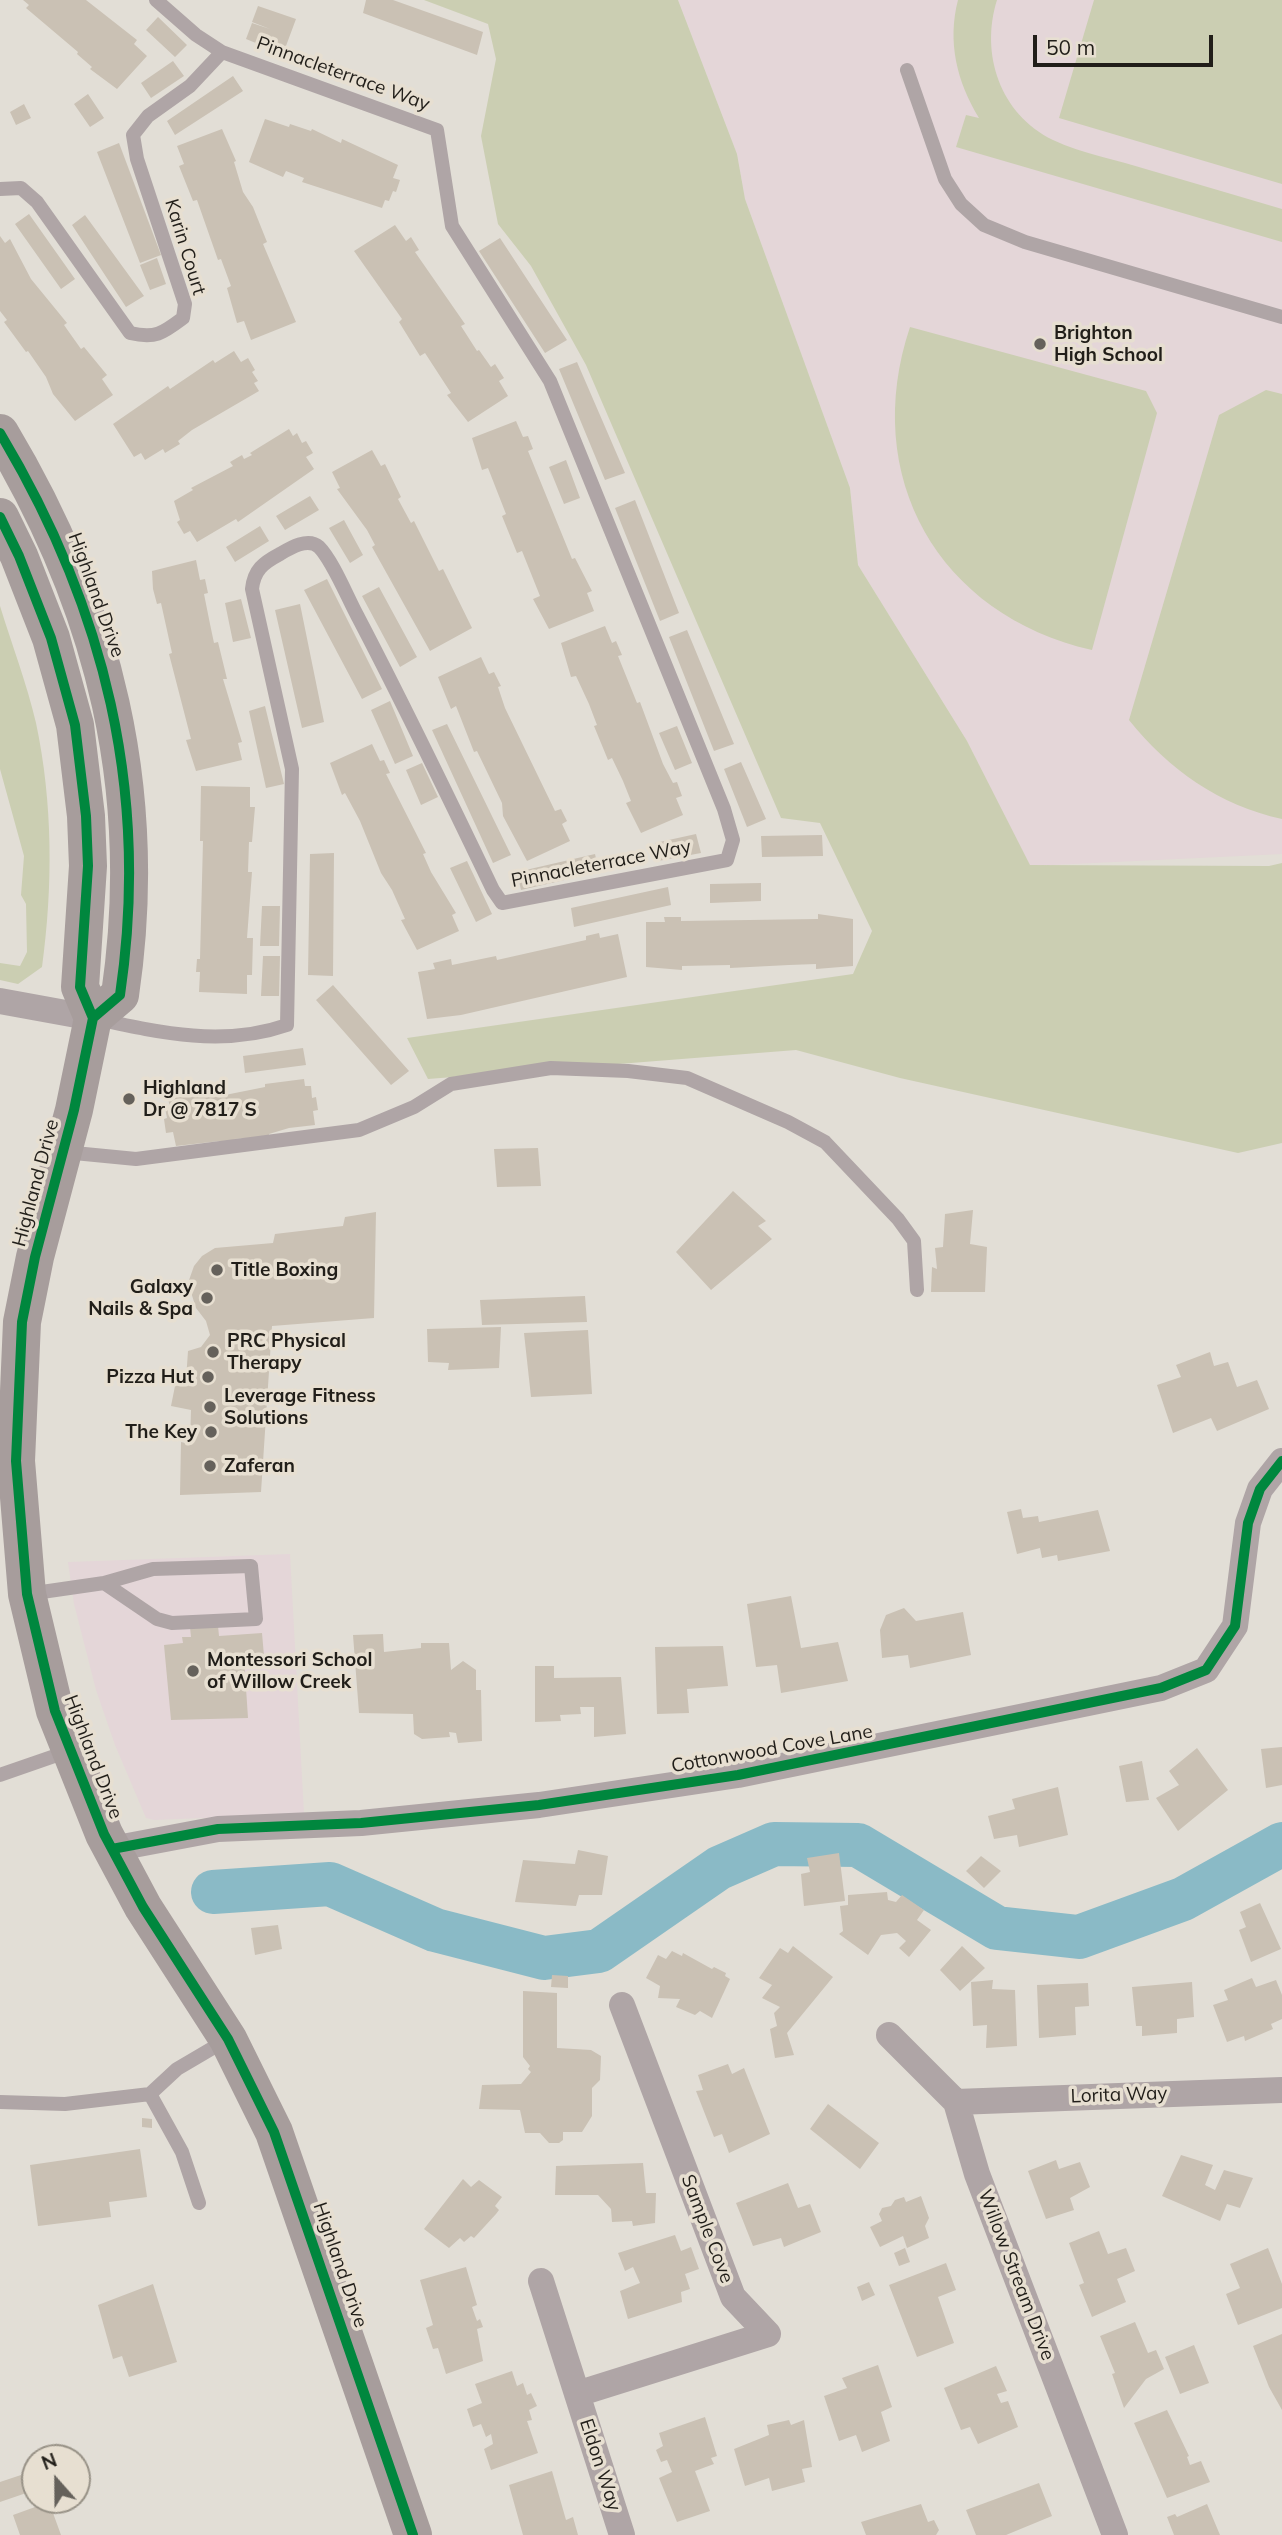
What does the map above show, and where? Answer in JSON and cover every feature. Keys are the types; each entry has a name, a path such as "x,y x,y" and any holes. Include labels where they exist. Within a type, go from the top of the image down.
{"main road":[{"name":"Highland Drive","path":"0,433 28,480 76,581 93,630 118,734 130,847 127,952 121,995 93,1018 74,1110 25,1295 18,1365 17,1503 27,1594 45,1674 69,1751 111,1849 143,1907 228,2039 274,2132 413,2535"},
{"path":"0,517 19,556 47,628 75,725 86,816 88,866 80,988 93,1018"}],"street":[{"path":"0,1001 93,1018"},
{"name":"Cottonwood Cove Lane","path":"111,1849 218,1829 361,1823 539,1805 738,1775 1161,1688 1206,1670 1235,1626 1248,1522 1260,1489 1282,1461"},
{"name":"Sample Cove","path":"577,2394 768,2334 733,2297 622,2005"},
{"name":"Willow Stream Drive","path":"889,2035 956,2102 977,2174 1115,2535"},
{"name":"Lorita Way","path":"956,2102 1282,2090"},
{"name":"Eldon Way","path":"541,2281 622,2535"}],"lane":[{"path":"156,0 196,35 222,51"},
{"name":"Karin Court","path":"0,189 21,188 37,202 130,333 148,337 164,332 183,318 185,304 137,159 133,135 148,116 190,86 222,51"},
{"name":"Pinnacleterrace Way","path":"93,1018 186,1037 259,1035 287,1025 292,769 252,589 254,574 260,567 295,546 308,543 318,546 332,568 396,689 492,890 502,903 727,860 733,840 724,810 550,381 452,226 437,130 222,51"},
{"path":"907,70 945,180 961,204 984,225 1018,240 1282,317"},
{"path":"62,1152 136,1159 359,1130 414,1107 451,1084 551,1068 628,1071 687,1078 788,1122 825,1142 898,1219 914,1241 917,1290"},
{"path":"27,1594 104,1583 153,1569 251,1566 257,1619 172,1623 157,1619 104,1583"},
{"path":"0,1775 69,1751"},
{"path":"0,2102 65,2104 150,2094 177,2068 228,2039"},
{"path":"150,2094 182,2152 199,2203"}],"shaded area":[{"name":"Brighton High School","path":"678,0 1282,0 1282,854 1030,866 967,741 858,565 850,488 745,199 737,154"},
{"name":"Montessori School of Willow Creek","path":"290,1554 304,1814 154,1820 146,1818 115,1745 96,1690 74,1604 68,1562"}],"green space":[{"path":"424,0 678,0 737,154 745,199 850,488 858,565 967,741 1030,865 1269,866 1282,863 1282,1143 1238,1153 900,1078 796,1050 428,1079 407,1038 853,974 872,931 820,823 781,818 586,365 531,266 498,224 481,136 496,59 488,24"},
{"path":"958,0 997,0 992,20 993,61 1008,99 1035,129 1076,149 1282,209 1282,242 956,147 966,115 979,118 965,90 956,61 954,31"},
{"path":"1094,0 1282,0 1282,184 1059,118"},
{"path":"910,327 1146,391 1157,413 1092,650 1038,632 992,606 954,572 924,531 905,485 896,435 897,382"},
{"path":"1266,390 1282,394 1282,819 1237,805 1197,783 1161,755 1129,720 1219,415"},
{"path":"0,606 36,723 46,784 50,845 42,967 18,984 0,980 0,963 20,966 27,952 26,904 21,895 24,856 0,769"}],"building":[{"path":"23,0 86,0 137,40 134,44 147,56 117,89 90,69 92,67 78,52 26,8 29,5"},
{"path":"366,0 393,0 483,32 477,55 363,13"},
{"path":"258,6 296,19 283,54 246,39 252,23 270,29 252,22"},
{"path":"158,17 187,45 175,57 146,30"},
{"path":"173,61 184,76 151,98 141,83"},
{"path":"233,76 243,91 175,135 167,121"},
{"path":"88,94 104,118 90,127 74,104"},
{"path":"24,104 31,118 16,125 10,112"},
{"path":"265,119 289,127 290,124 311,131 312,129 341,143 342,139 398,165 393,178 400,180 396,192 393,191 389,201 385,200 382,208 302,182 304,178 286,171 283,177 249,162"},
{"path":"222,129 236,161 234,162 243,192 253,207 267,242 263,244 296,322 251,340 244,321 237,323 227,288 231,286 221,259 218,260 197,200 193,201 179,166 184,164 177,146"},
{"path":"119,143 161,255 140,263 97,152"},
{"path":"29,214 75,279 61,289 15,224"},
{"path":"85,215 144,296 126,307 72,225"},
{"path":"395,225 406,241 411,237 419,250 415,252 465,324 461,326 477,351 479,350 491,367 495,364 504,378 499,381 508,396 468,422 447,395 451,393 425,353 420,356 399,322 402,319 354,251"},
{"path":"0,236 5,243 10,239 31,279 67,323 64,325 81,349 84,347 107,375 102,379 113,395 75,421 53,394 46,377 28,351 26,352 4,322 7,320 0,311"},
{"path":"500,238 567,340 545,353 479,251"},
{"path":"157,258 166,284 150,290 140,265"},
{"path":"234,351 241,362 248,358 255,370 252,372 258,381 254,383 259,391 192,430 178,441 180,444 165,453 163,449 145,460 141,453 134,457 113,424 168,386 170,389 213,360 215,363"},
{"path":"577,362 625,473 605,480 559,369"},
{"path":"516,421 523,437 528,436 533,449 528,451 572,559 575,558 592,591 587,593 594,611 549,629 533,599 540,596 522,551 517,553 502,516 506,514 488,468 482,470 472,438"},
{"path":"289,429 293,436 297,433 302,443 306,441 313,453 306,457 314,469 238,522 236,519 197,542 190,531 184,534 177,522 180,520 174,501 193,490 191,488 233,466 230,462 242,455 244,459 252,455 250,453"},
{"path":"372,450 381,466 385,464 401,497 398,499 411,523 414,521 439,571 443,569 472,628 430,651 372,547 375,545 367,530 337,489 340,488 332,472"},
{"path":"566,460 580,498 564,504 549,467"},
{"path":"310,496 319,510 285,530 276,516"},
{"path":"635,500 679,613 660,621 615,508"},
{"path":"344,520 363,555 350,563 329,528"},
{"path":"260,526 269,541 235,562 226,547"},
{"path":"196,560 200,580 205,579 208,593 204,594 210,624 214,643 218,642 227,679 223,679 242,742 238,743 242,760 196,771 186,740 191,739 169,654 172,653 161,603 157,604 153,589 152,571"},
{"path":"327,579 382,689 362,699 304,590"},
{"path":"379,587 417,657 400,667 362,596"},
{"path":"241,599 251,638 233,642 225,603"},
{"path":"300,604 324,722 302,728 275,610"},
{"path":"605,626 612,643 616,641 622,655 618,656 637,703 640,702 663,764 673,783 677,782 682,796 676,798 683,815 641,833 626,803 631,801 623,781 612,758 608,760 594,726 597,725 589,704 576,676 571,677 561,643"},
{"path":"687,630 734,744 714,751 669,637"},
{"path":"481,657 489,674 494,672 501,686 498,687 505,708 555,811 561,809 567,821 562,824 570,841 527,861 503,816 502,803 477,751 474,752 456,706 451,709 438,677"},
{"path":"390,701 413,756 395,764 371,710"},
{"path":"265,706 284,784 266,788 249,711"},
{"path":"447,724 511,855 493,863 432,730"},
{"path":"677,726 692,763 675,770 659,733"},
{"path":"372,744 380,761 384,760 390,773 386,774 426,853 423,854 431,872 456,913 452,915 459,931 417,950 401,920 405,919 381,873 360,821 345,793 342,795 330,763"},
{"path":"741,762 766,819 747,827 724,769"},
{"path":"422,763 438,797 421,805 406,770"},
{"path":"201,786 250,787 250,807 255,807 252,842 249,842 248,872 252,872 247,938 253,938 252,975 247,975 247,994 199,992 200,972 196,972 197,959 200,959 203,841 200,841"},
{"path":"696,834 701,853 658,861 655,843"},
{"path":"822,835 823,856 762,857 761,836"},
{"path":"334,853 333,976 308,975 310,854"},
{"path":"595,854 599,872 521,890 517,872"},
{"path":"467,861 492,914 476,922 450,868"},
{"path":"761,883 761,901 710,903 710,884"},
{"path":"668,887 671,905 574,927 571,908"},
{"path":"262,906 280,906 279,946 260,946"},
{"path":"818,914 853,919 853,966 816,969 816,964 730,968 730,965 682,966 682,970 646,967 646,922 665,922 664,917 681,917 681,921 818,919"},
{"path":"599,933 600,938 618,934 627,977 461,1015 427,1019 418,972 435,969 433,963 451,959 452,965 496,956 497,960 586,940 586,936"},
{"path":"263,956 280,956 279,996 261,996"},
{"path":"333,985 409,1071 391,1085 316,1000"},
{"path":"303,1048 306,1065 245,1073 243,1056"},
{"path":"304,1079 305,1086 311,1086 312,1098 316,1097 318,1110 313,1111 315,1125 289,1128 269,1134 269,1137 234,1139 235,1142 221,1145 220,1141 176,1146 173,1132 166,1133 164,1119 167,1118 165,1108 170,1107 168,1099 204,1091 205,1095 224,1091 225,1095 265,1087 265,1084"},
{"path":"538,1148 541,1186 497,1187 494,1149"},
{"path":"733,1191 766,1221 758,1226 772,1239 711,1290 676,1252"},
{"path":"973,1210 970,1244 987,1247 985,1292 931,1292 932,1267 937,1269 935,1248 943,1247 945,1214"},
{"path":"376,1212 374,1318 272,1326 261,1492 180,1495 181,1442 190,1444 191,1410 171,1406 176,1381 186,1380 188,1351 201,1347 210,1335 206,1321 196,1308 188,1283 194,1266 202,1256 215,1248 273,1243 275,1234 343,1226 345,1217"},
{"path":"585,1296 587,1322 482,1325 480,1300"},
{"path":"501,1327 499,1368 448,1370 449,1363 428,1362 427,1329"},
{"path":"588,1330 592,1394 531,1397 524,1333"},
{"path":"1210,1352 1214,1366 1228,1362 1237,1387 1257,1380 1269,1409 1217,1431 1211,1418 1173,1433 1157,1385 1181,1377 1176,1365"},
{"path":"1021,1509 1023,1518 1038,1516 1039,1522 1098,1510 1110,1551 1058,1561 1057,1555 1042,1558 1040,1548 1017,1554 1007,1512"},
{"path":"791,1596 801,1648 838,1642 848,1681 781,1693 777,1665 756,1667 747,1604"},
{"path":"904,1608 916,1621 963,1612 971,1655 910,1668 908,1655 882,1658 880,1630 886,1615"},
{"path":"218,1626 219,1636 262,1633 264,1656 244,1658 248,1718 171,1720 164,1645 183,1643 182,1637 191,1637 190,1627"},
{"path":"383,1634 384,1652 421,1648 421,1643 449,1643 451,1670 463,1661 476,1670 476,1690 481,1690 482,1741 458,1743 456,1733 449,1732 450,1737 422,1739 414,1734 413,1714 359,1713 353,1635"},
{"path":"723,1646 728,1686 687,1689 689,1713 657,1714 655,1647"},
{"path":"535,1666 554,1666 554,1678 621,1677 626,1734 594,1737 594,1707 580,1707 581,1714 560,1715 561,1721 535,1722"},
{"path":"1282,1747 1282,1785 1266,1788 1261,1749"},
{"path":"1197,1748 1228,1790 1178,1831 1156,1798 1179,1785 1169,1771"},
{"path":"1142,1761 1149,1800 1126,1802 1119,1766"},
{"path":"1058,1787 1068,1835 1019,1847 1017,1835 994,1839 988,1816 1015,1809 1012,1799"},
{"path":"578,1850 608,1856 602,1895 579,1895 576,1906 515,1902 523,1860 575,1864"},
{"path":"839,1853 845,1901 804,1906 801,1874 810,1872 807,1858"},
{"path":"981,1856 1001,1871 984,1888 966,1871"},
{"path":"887,1892 888,1900 896,1902 902,1895 924,1910 917,1920 931,1930 909,1957 899,1948 906,1941 897,1933 881,1935 868,1955 839,1934 843,1931 840,1906 848,1905 848,1895"},
{"path":"1260,1903 1281,1949 1251,1962 1239,1930 1246,1927 1240,1912"},
{"path":"278,1925 282,1949 255,1955 251,1928"},
{"path":"793,1946 833,1977 787,2033 794,2055 775,2058 770,2029 777,2026 774,2013 780,2007 762,1998 772,1985 759,1978 780,1948 788,1953"},
{"path":"962,1946 985,1968 960,1991 940,1970"},
{"path":"672,1951 682,1956 683,1953 712,1969 714,1967 726,1973 725,1976 730,1979 712,2018 700,2011 695,2015 676,2007 680,1999 658,1998 660,1986 646,1978 658,1955 666,1959"},
{"path":"552,1975 568,1976 568,1988 551,1987"},
{"path":"1252,1978 1256,1987 1276,1980 1282,1995 1282,2019 1271,2024 1273,2029 1245,2041 1244,2036 1227,2042 1213,2005 1228,2000 1224,1990"},
{"path":"993,1980 992,1989 1015,1990 1017,2046 986,2048 987,2025 973,2026 971,1982"},
{"path":"1192,1982 1194,2017 1177,2019 1177,2033 1142,2036 1142,2026 1136,2026 1132,1987"},
{"path":"1088,1983 1089,2006 1075,2007 1076,2035 1039,2038 1037,1985"},
{"path":"523,1991 557,1993 557,2048 591,2050 601,2056 600,2080 592,2088 592,2116 582,2132 563,2132 563,2140 559,2143 549,2143 540,2133 525,2133 520,2110 479,2109 482,2085 521,2084 531,2072 523,2057"},
{"path":"728,2064 732,2074 744,2068 770,2134 729,2153 722,2134 714,2137 696,2091 703,2090 698,2075"},
{"path":"828,2104 879,2143 860,2169 810,2129"},
{"path":"142,2118 152,2119 152,2128 142,2127"},
{"path":"140,2149 147,2197 109,2202 111,2217 38,2226 30,2165"},
{"path":"1181,2155 1213,2165 1205,2185 1215,2190 1224,2170 1253,2178 1240,2208 1227,2204 1220,2221 1162,2196"},
{"path":"1056,2160 1059,2169 1080,2162 1090,2187 1070,2198 1074,2210 1046,2219 1028,2171"},
{"path":"643,2163 646,2193 656,2193 655,2223 633,2226 632,2221 612,2222 611,2209 598,2195 555,2195 556,2166"},
{"path":"463,2179 471,2187 479,2180 502,2197 495,2206 499,2210 474,2238 471,2236 464,2242 460,2238 449,2248 424,2229"},
{"path":"788,2183 798,2208 810,2204 821,2232 784,2247 781,2238 753,2246 736,2203"},
{"path":"921,2196 929,2218 925,2226 929,2238 907,2248 903,2236 880,2247 870,2227 882,2221 879,2214 882,2208 891,2206 895,2200 904,2197 906,2202"},
{"path":"1099,2231 1108,2254 1126,2248 1135,2271 1117,2279 1126,2302 1092,2317 1079,2285 1084,2283 1069,2243"},
{"path":"675,2235 681,2251 691,2247 699,2269 685,2274 690,2289 681,2292 682,2302 628,2319 620,2291 640,2283 633,2267 625,2271 618,2253"},
{"path":"905,2248 910,2262 899,2266 894,2253"},
{"path":"1268,2248 1282,2284 1282,2308 1238,2325 1226,2294 1240,2288 1230,2264"},
{"path":"946,2263 956,2290 938,2297 954,2343 917,2357 889,2285"},
{"path":"466,2267 477,2305 472,2307 477,2321 480,2319 483,2327 477,2329 483,2361 446,2374 438,2348 433,2349 426,2328 433,2325 420,2280"},
{"path":"869,2282 875,2295 862,2301 857,2287"},
{"path":"153,2284 177,2362 129,2377 122,2356 113,2359 98,2305"},
{"path":"1135,2322 1148,2353 1156,2350 1164,2369 1146,2379 1124,2408 1112,2374 1115,2373 1100,2336"},
{"path":"1282,2334 1282,2410 1269,2387 1253,2346"},
{"path":"1194,2345 1209,2383 1180,2394 1165,2357"},
{"path":"878,2365 892,2407 881,2412 890,2441 862,2452 856,2435 839,2441 824,2396 847,2388 842,2378"},
{"path":"996,2366 1007,2391 997,2394 1001,2403 1008,2401 1018,2427 978,2444 970,2427 961,2430 944,2388"},
{"path":"512,2371 517,2386 523,2383 527,2395 531,2393 537,2406 529,2410 532,2420 527,2421 538,2453 491,2470 484,2449 493,2444 491,2434 486,2437 481,2424 473,2427 467,2409 482,2403 475,2384"},
{"path":"1167,2410 1189,2456 1190,2465 1201,2461 1210,2482 1167,2498 1134,2423"},
{"path":"705,2417 717,2456 711,2458 714,2464 695,2471 710,2511 677,2522 659,2478 672,2472 667,2460 661,2462 656,2450 663,2446 659,2433"},
{"path":"789,2420 791,2425 804,2420 812,2467 802,2469 805,2482 772,2491 769,2478 745,2486 734,2449 769,2435 767,2425"},
{"path":"552,2471 566,2520 573,2517 578,2535 523,2535 509,2485"},
{"path":"21,2475 21,2495 0,2502 0,2482"},
{"path":"1039,2483 1052,2516 1006,2535 976,2535 966,2510"},
{"path":"921,2504 928,2522 934,2520 939,2530 936,2535 866,2535 861,2522"},
{"path":"1207,2504 1220,2535 1174,2535 1167,2517 1175,2514 1177,2517"},
{"path":"21,2512 53,2514 61,2535 20,2535 13,2515"}],"waterway":[{"path":"213,1892 330,1884 435,1930 544,1958 599,1951 719,1868 774,1844 858,1845 997,1928 1079,1937 1183,1899 1282,1844"}],"cycle path":[{"path":"0,433 37,499 67,566 92,634 111,704 123,774 129,846 128,920 120,995 93,1018"},
{"path":"0,517 19,556 51,638 75,725 86,816 88,866 80,987 93,1018 74,1110 35,1257 22,1322 16,1461 27,1594 55,1711 104,1834 143,1907 228,2039 274,2132 413,2535"},
{"path":"112,1849 218,1829 361,1823 539,1805 738,1775 1161,1688 1206,1670 1235,1626 1248,1523 1260,1489 1282,1461"}],"place":[{"name":"Brighton High School","path":"1040,344"},
{"name":"Highland Dr @ 7817 S","path":"129,1099"},
{"name":"Title Boxing","path":"217,1270"},
{"name":"Galaxy Nails & Spa","path":"207,1298"},
{"name":"PRC Physical Therapy","path":"213,1352"},
{"name":"Pizza Hut","path":"208,1377"},
{"name":"Leverage Fitness Solutions","path":"210,1407"},
{"name":"The Key","path":"211,1432"},
{"name":"Zaferan","path":"210,1466"},
{"name":"Montessori School of Willow Creek","path":"193,1671"}]}
